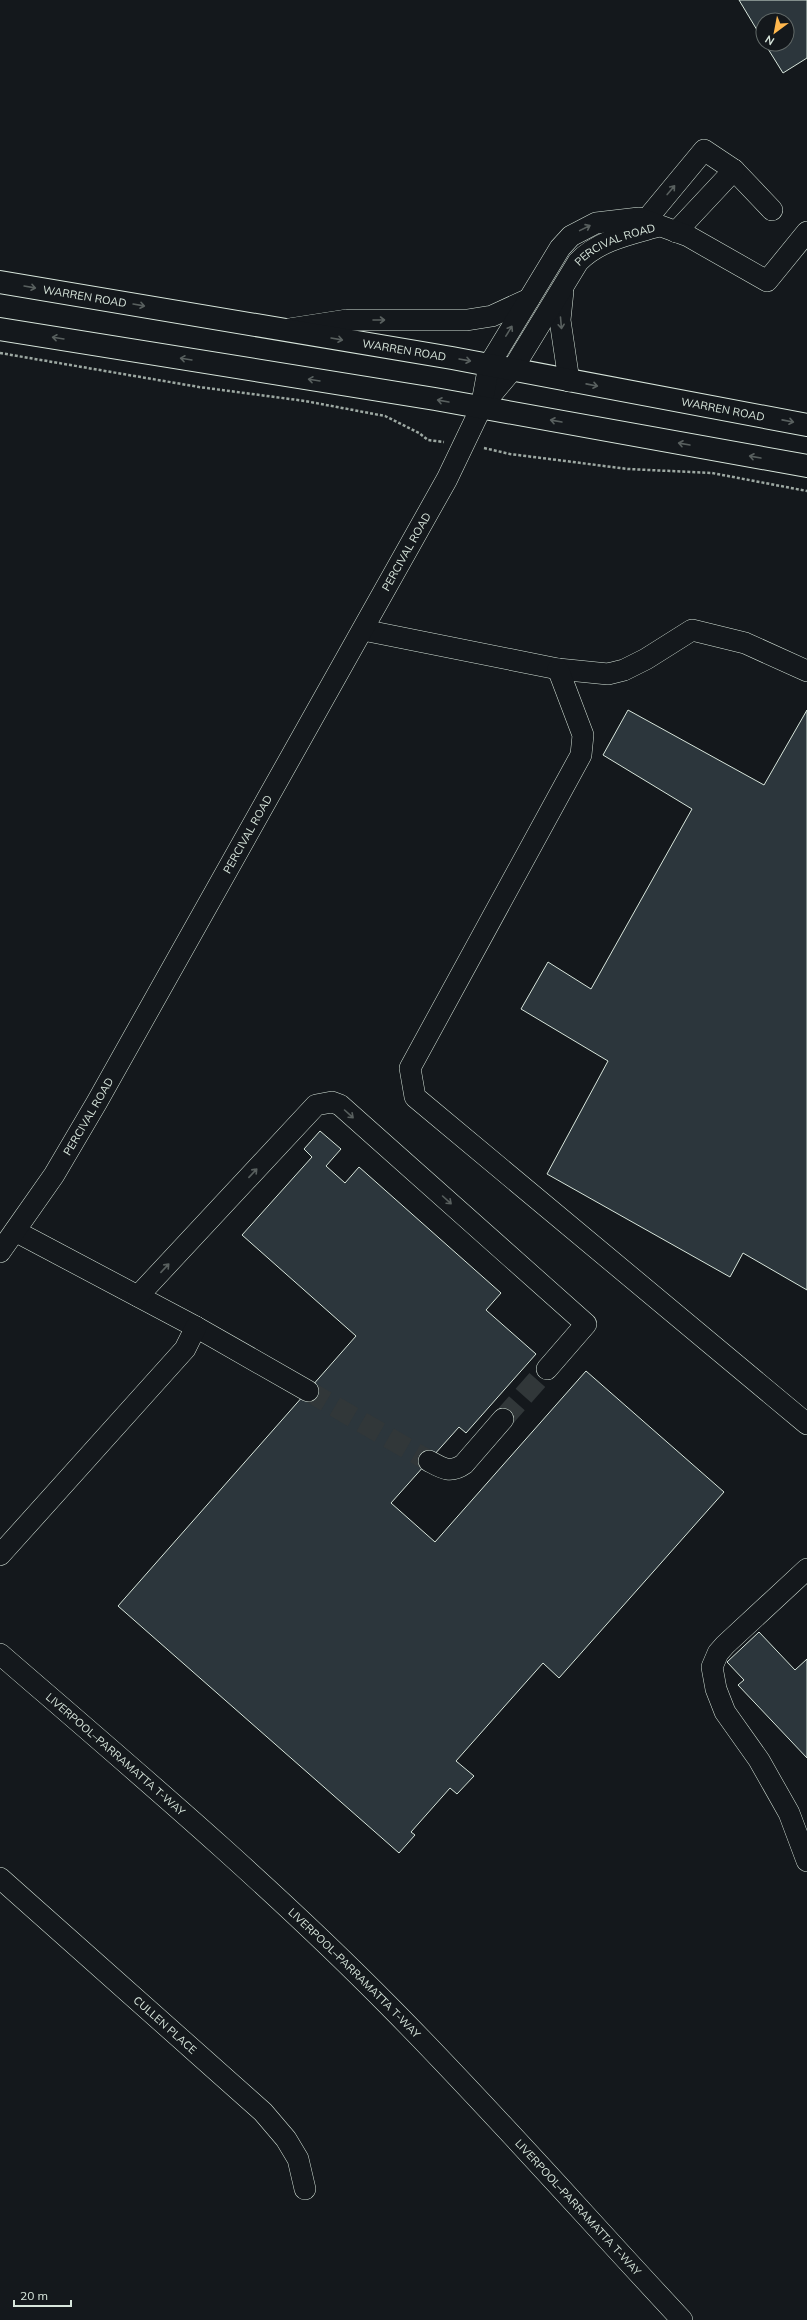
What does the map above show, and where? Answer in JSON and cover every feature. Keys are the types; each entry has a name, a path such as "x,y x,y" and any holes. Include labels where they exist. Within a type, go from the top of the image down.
{"highway":[{"name":"WARREN ROAD","path":"0,282 489,365 807,425"},
{"path":"0,328 481,408 807,466"}],"street":[{"path":"660,226 704,150 734,170 772,210"},
{"path":"660,226 734,170"},
{"name":"PERCIVAL ROAD","path":"0,1252 54,1175 97,1102 363,630 465,445 481,408 489,365 560,248 571,236 596,223 639,218 660,226"},
{"path":"660,226 688,236 767,281 807,232"},
{"name":"PERCIVAL ROAD","path":"481,408 512,370 578,262 588,252 599,246 660,226"},
{"path":"564,285 560,320 569,381"},
{"path":"285,330 347,320 467,320 492,316 529,299"},
{"path":"363,630 558,669 608,674 624,670 646,659 692,630 745,643 807,671"},
{"path":"558,669 583,735 581,755 410,1068 415,1098 807,1424"},
{"path":"138,1296 316,1105 332,1102 340,1105 586,1324 582,1331 548,1370"},
{"path":"15,1231 196,1327 308,1391"},
{"path":"0,1555 185,1349 196,1327"},
{"path":"429,1461 445,1469 457,1469 464,1464 503,1419"},
{"path":"807,1569 725,1645 718,1653 712,1667 716,1689 725,1712 758,1760 789,1813 807,1861"},
{"name":"LIVERPOOL–PARRAMATTA T-WAY","path":"0,1654 180,1811 319,1938 391,2008 682,2320"},
{"name":"CULLEN PLACE","path":"0,1878 263,2112 286,2139 298,2159 305,2189"}],"path":[{"path":"0,353 199,387 305,401 385,416 419,433 428,440 465,445 510,454 628,469 712,473 807,490"}],"building":[{"path":"739,0 807,0 807,58 783,73 770,52 795,52 795,12 755,12 755,27"},
{"path":"628,710 764,785 807,710 807,1290 743,1253 730,1277 547,1174 608,1061 521,1009 548,962 591,989 692,809 603,755"},
{"path":"320,1131 341,1149 326,1166 345,1183 359,1167 501,1293 486,1310 536,1354 466,1433 459,1427 391,1503 435,1542 586,1371 724,1492 559,1678 543,1663 456,1761 474,1776 457,1794 450,1788 411,1832 415,1835 399,1853 118,1606 356,1336 242,1235 312,1157 304,1149"},
{"path":"759,1632 795,1670 807,1659 807,1758 738,1685 744,1680 727,1662"}],"tunnel":[{"path":"503,1419 547,1369"},
{"path":"308,1391 429,1461"}]}
